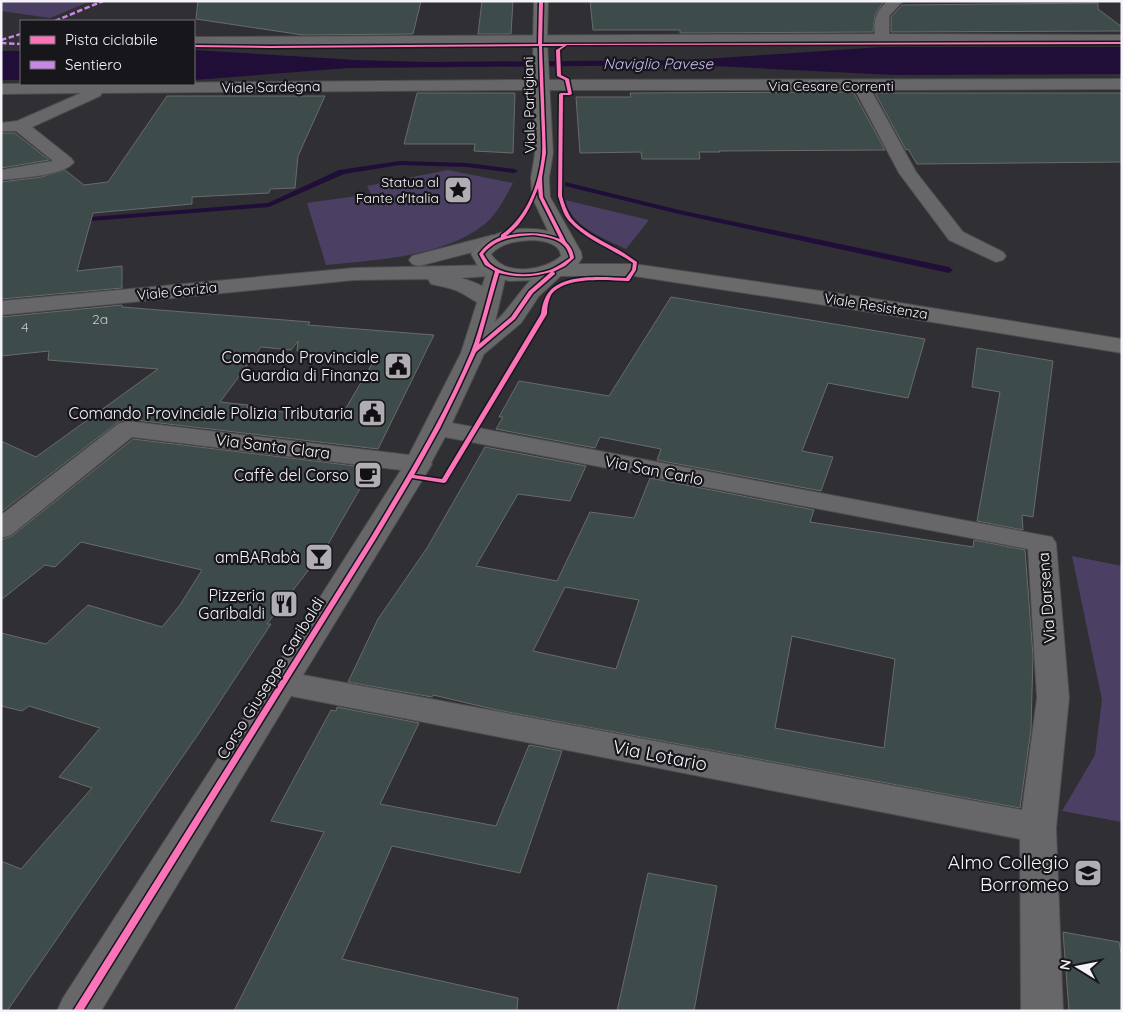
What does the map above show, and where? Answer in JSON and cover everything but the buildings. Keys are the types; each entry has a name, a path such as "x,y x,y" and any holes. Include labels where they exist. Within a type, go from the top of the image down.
{"main road":[{"name":"Viale Partigiani","path":"496,240 516,227 525,214 540,178 544,153 540,43 541,1"},
{"name":"Viale Partigiani","path":"540,178 543,201 566,244"},
{"name":"Viale Resistenza","path":"496,240 518,235 548,236 591,256 630,269"},
{"path":"496,240 485,247 481,254 488,266 497,270"},
{"path":"558,270 572,258 572,251 566,244"},
{"name":"Viale Resistenza","path":"497,270 509,274 529,275 558,270 630,269 1122,346"}],"street":[{"path":"883,38 880,28 883,18 887,8 897,1"},
{"path":"195,42 540,43 883,38 1122,39"},
{"name":"Via Cesare Correnti","path":"541,85 861,86 1122,84"},
{"name":"Viale Sardegna","path":"1,89 541,85"},
{"path":"861,86 908,173 956,236 996,256"},
{"path":"1,127 20,126 104,89"},
{"path":"1,175 53,167 66,162 20,126"},
{"name":"Viale Gorizia","path":"354,274 496,240"},
{"name":"Viale Gorizia","path":"1,308 354,274 497,270"},
{"name":"Corso Giuseppe Garibaldi","path":"78,1011 419,464 473,352 486,315 488,300 497,270"},
{"name":"Corso Giuseppe Garibaldi","path":"473,352 513,318 531,292 558,270"},
{"name":"Viale Gorizia","path":"354,274 445,280 471,289 488,300"},
{"name":"Via San Carlo","path":"437,428 870,511"},
{"name":"Via Santa Clara","path":"1,529 127,429 419,464"},
{"name":"Via Darsena","path":"870,511 1042,543 1053,698 1038,828"},
{"name":"Via Lotario","path":"283,683 1038,828"},
{"path":"1038,828 1042,1011"}],"shaded area":[{"path":"1,1 91,1 50,18 1,11"},
{"path":"448,170 513,183 490,220 468,235 450,244 388,259 326,265 307,203 371,194 367,186"},
{"path":"565,200 649,220 626,249 598,236 581,224 574,218"},
{"path":"1072,556 1122,566 1122,822 1062,811 1095,755 1102,700"}],"water":[{"name":"Naviglio Pavese","path":"881,47 1122,47 1122,74 895,75 692,65 349,68 195,80 195,50 356,60 426,62 691,60"},
{"path":"1,51 20,51 20,80 1,80"}],"waterway":[{"path":"78,220 269,205 342,172 400,163 467,165 514,171"},
{"path":"568,184 679,212 949,270"}],"marked path":[{"path":"57,20 103,1"},
{"path":"1,40 20,34"},
{"path":"1,43 20,44"}],"cycle path":[{"path":"541,1 540,41 544,153 540,178 541,197 564,242"},
{"path":"195,46 1122,43"},
{"path":"410,476 444,481 544,314 545,304 554,289 579,280 627,280 634,270 635,263 625,255 580,229 564,209 560,196 561,94 570,94 567,79 559,76 558,50 566,45"},
{"path":"503,236 521,219 539,181"},
{"path":"533,234 552,237 564,243 571,252 572,258 564,265 552,271 524,276 497,271 487,264 481,254 491,243 497,240 511,236 533,234"},
{"path":"78,1011 417,465 456,391 473,353 497,271"},
{"path":"474,351 513,318 531,292 553,273"}],"place":[{"name":"Statua al Fante d'Italia","path":"458,190"},
{"name":"Comando Provinciale Guardia di Finanza","path":"398,366"},
{"name":"Comando Provinciale Polizia Tributaria","path":"372,413"},
{"name":"Caffè del Corso","path":"368,475"},
{"name":"amBARabà","path":"319,557"},
{"name":"Pizzeria Garibaldi","path":"284,604"},
{"name":"Almo Collegio Borromeo","path":"1088,873"}]}
